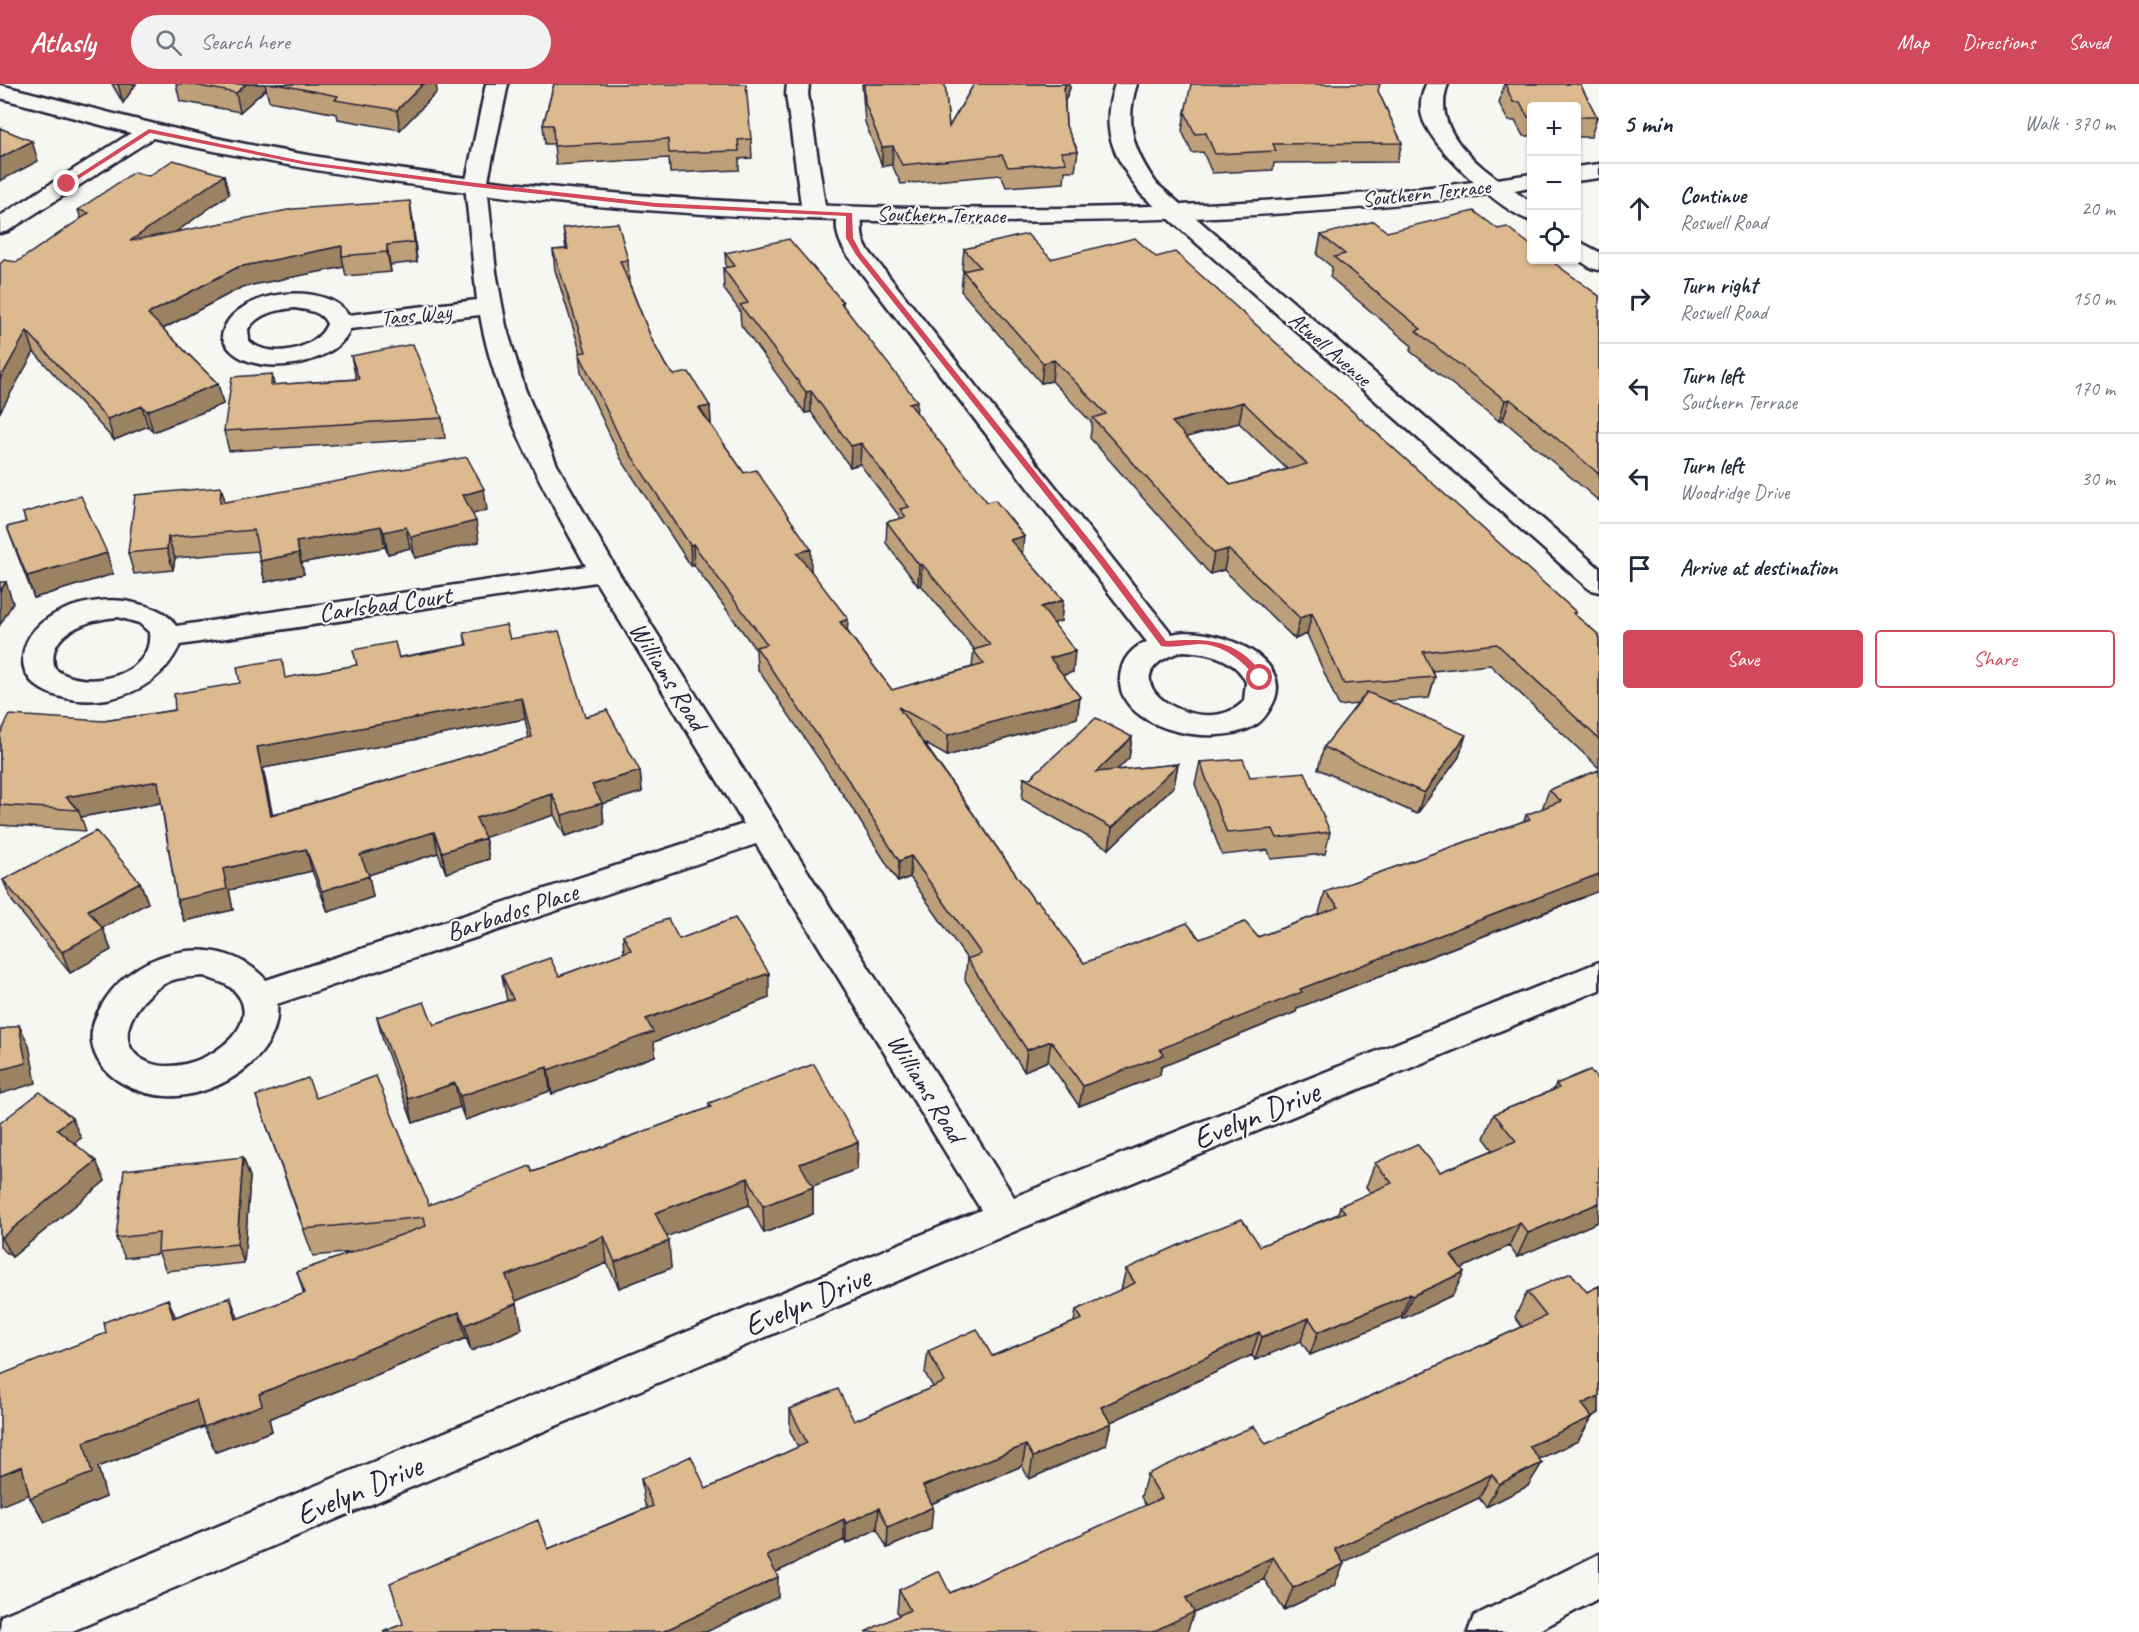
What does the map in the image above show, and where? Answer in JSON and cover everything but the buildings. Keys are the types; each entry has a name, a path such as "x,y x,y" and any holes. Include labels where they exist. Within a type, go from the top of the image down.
{"street":[{"name":"Williams Road","path":"497,84 476,185 481,217 484,272 490,306 512,389 544,465 604,572 1006,1217"},
{"path":"798,84 797,94 814,212"},
{"name":"Atwell Avenue","path":"1126,84 1117,113 1120,140 1132,166 1149,189 1599,584"},
{"path":"1437,84 1431,102 1435,122 1451,147 1494,187 1527,210"},
{"name":"Southern Terrace","path":"0,91 149,131 307,164 656,205 850,214 1006,217 1176,213 1347,201 1527,182"},
{"path":"0,226 149,131"},
{"path":"1581,173 1599,171"},
{"path":"850,214 849,238 858,253 1101,560 1164,644"},
{"path":"1581,250 1599,263"},
{"name":"Taos Way","path":"340,323 490,306"},
{"name":"Carlsbad Court","path":"166,637 604,572"},
{"name":"Barbados Place","path":"260,996 764,829"},
{"name":"Evelyn Drive","path":"17,1632 1006,1217 1599,975"},
{"path":"1490,1632 1599,1575"}],"route":[{"path":"67,184 149,131 307,164 476,185 656,205 850,214 849,238 858,253 1101,560 1164,644 1201,641 1221,646 1238,654 1252,665 1260,678"}]}
